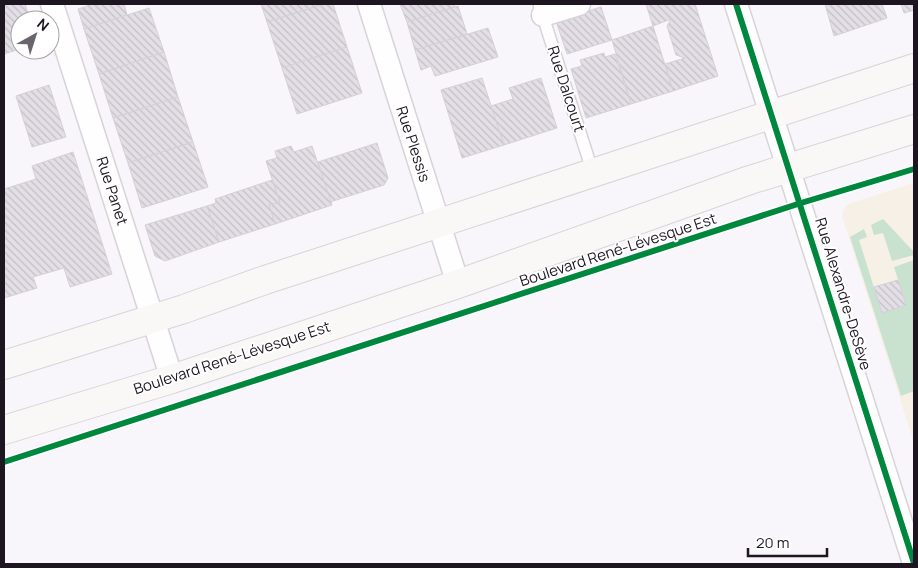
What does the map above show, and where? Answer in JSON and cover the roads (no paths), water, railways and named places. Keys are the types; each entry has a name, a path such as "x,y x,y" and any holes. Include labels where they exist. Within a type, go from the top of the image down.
{"main road":[{"path":"4,365 914,68"},
{"name":"Boulevard René-Lévesque Est","path":"4,430 172,378 458,284 790,168 914,129"}],"street":[{"name":"Rue Panet","path":"52,4 172,378"},
{"name":"Rue Plessis","path":"369,4 458,284"},
{"path":"541,9 579,4"},
{"name":"Rue Alexandre-DeSève","path":"736,4 790,168 914,563"}],"lane":[{"name":"Rue Dalcourt","path":"541,9 593,173"}]}
